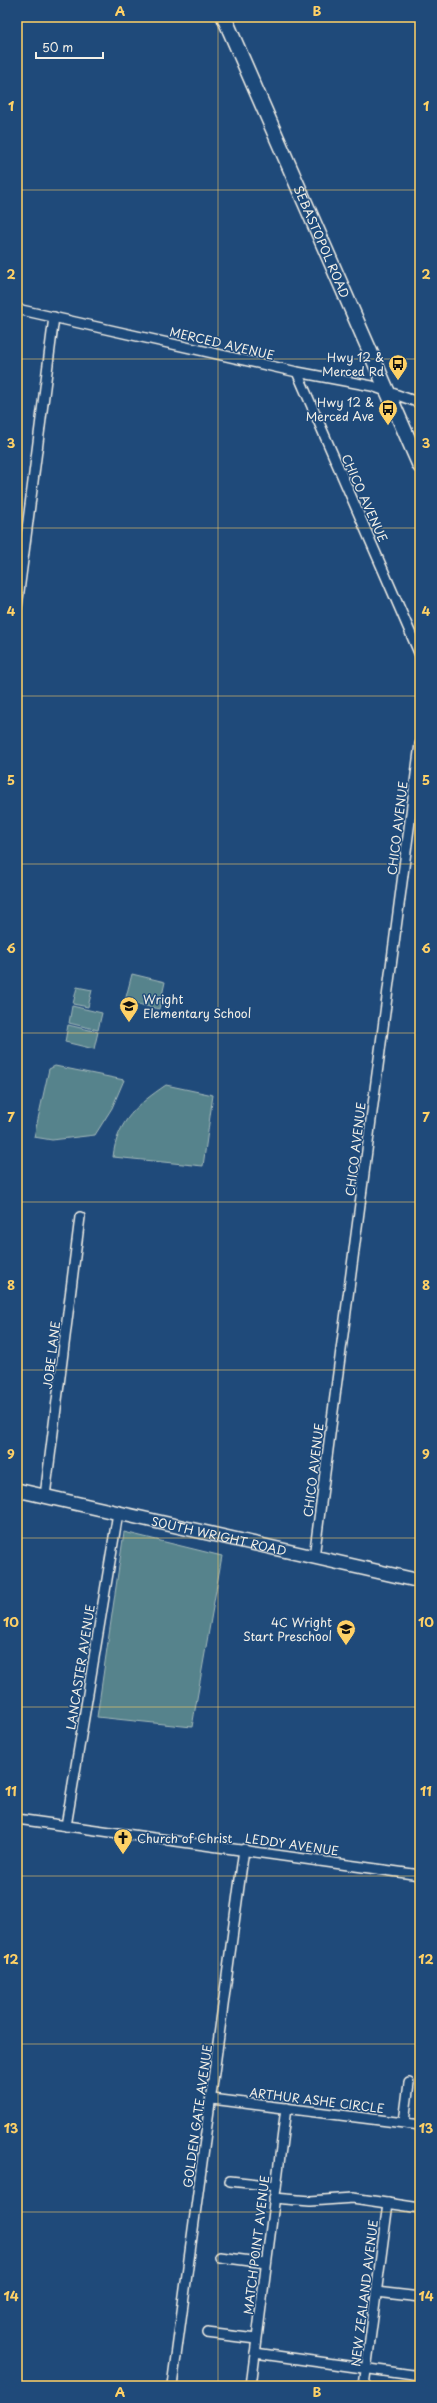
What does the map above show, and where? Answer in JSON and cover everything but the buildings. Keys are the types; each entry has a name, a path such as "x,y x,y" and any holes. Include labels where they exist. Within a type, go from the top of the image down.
{"main road":[{"name":"SEBASTOPOL ROAD","path":"224,17 420,466"},
{"name":"SOUTH WRIGHT ROAD","path":"17,1490 420,1581"}],"street":[{"name":"MERCED AVENUE","path":"17,309 297,372 372,386 388,393 420,403"},
{"path":"17,607 54,317"},
{"name":"CHICO AVENUE","path":"297,372 420,655"},
{"name":"CHICO AVENUE","path":"314,1557 420,744"},
{"name":"JOBE LANE","path":"45,1496 80,1218"},
{"name":"LANCASTER AVENUE","path":"66,1826 118,1513"},
{"name":"LEDDY AVENUE","path":"17,1819 244,1849 420,1875"},
{"name":"GOLDEN GATE AVENUE","path":"172,2386 212,2099 244,1849"},
{"path":"404,2122 409,2083"},
{"name":"ARTHUR ASHE CIRCLE","path":"212,2099 420,2125"},
{"name":"MATCH POINT AVENUE","path":"251,2386 286,2108"},
{"path":"230,2181 276,2186"},
{"path":"274,2198 310,2202 353,2198 420,2208"},
{"name":"NEW ZEALAND AVENUE","path":"364,2386 388,2203"},
{"path":"220,2257 266,2263"},
{"path":"376,2292 420,2297"},
{"path":"207,2333 256,2339"},
{"path":"255,2353 420,2376"}],"green space":[{"path":"132,974 165,982 159,1009 125,1001"},
{"path":"77,987 92,990 88,1007 73,1004"},
{"path":"72,1006 102,1013 98,1030 69,1023"},
{"path":"68,1025 98,1032 94,1049 65,1042"},
{"path":"55,1066 124,1080 112,1108 95,1135 52,1140 34,1137 49,1069"},
{"path":"166,1085 213,1095 203,1166 113,1157 115,1144 124,1123 146,1099"},
{"path":"124,1532 222,1556 192,1727 97,1717"}],"place":[{"name":"Hwy 12 & Merced Rd","path":"398,381"},
{"name":"Hwy 12 & Merced Ave","path":"388,426"},
{"name":"Wright Elementary School","path":"129,1023"},
{"name":"4C Wright Start Preschool","path":"346,1646"},
{"name":"Church of Christ","path":"123,1855"}]}
